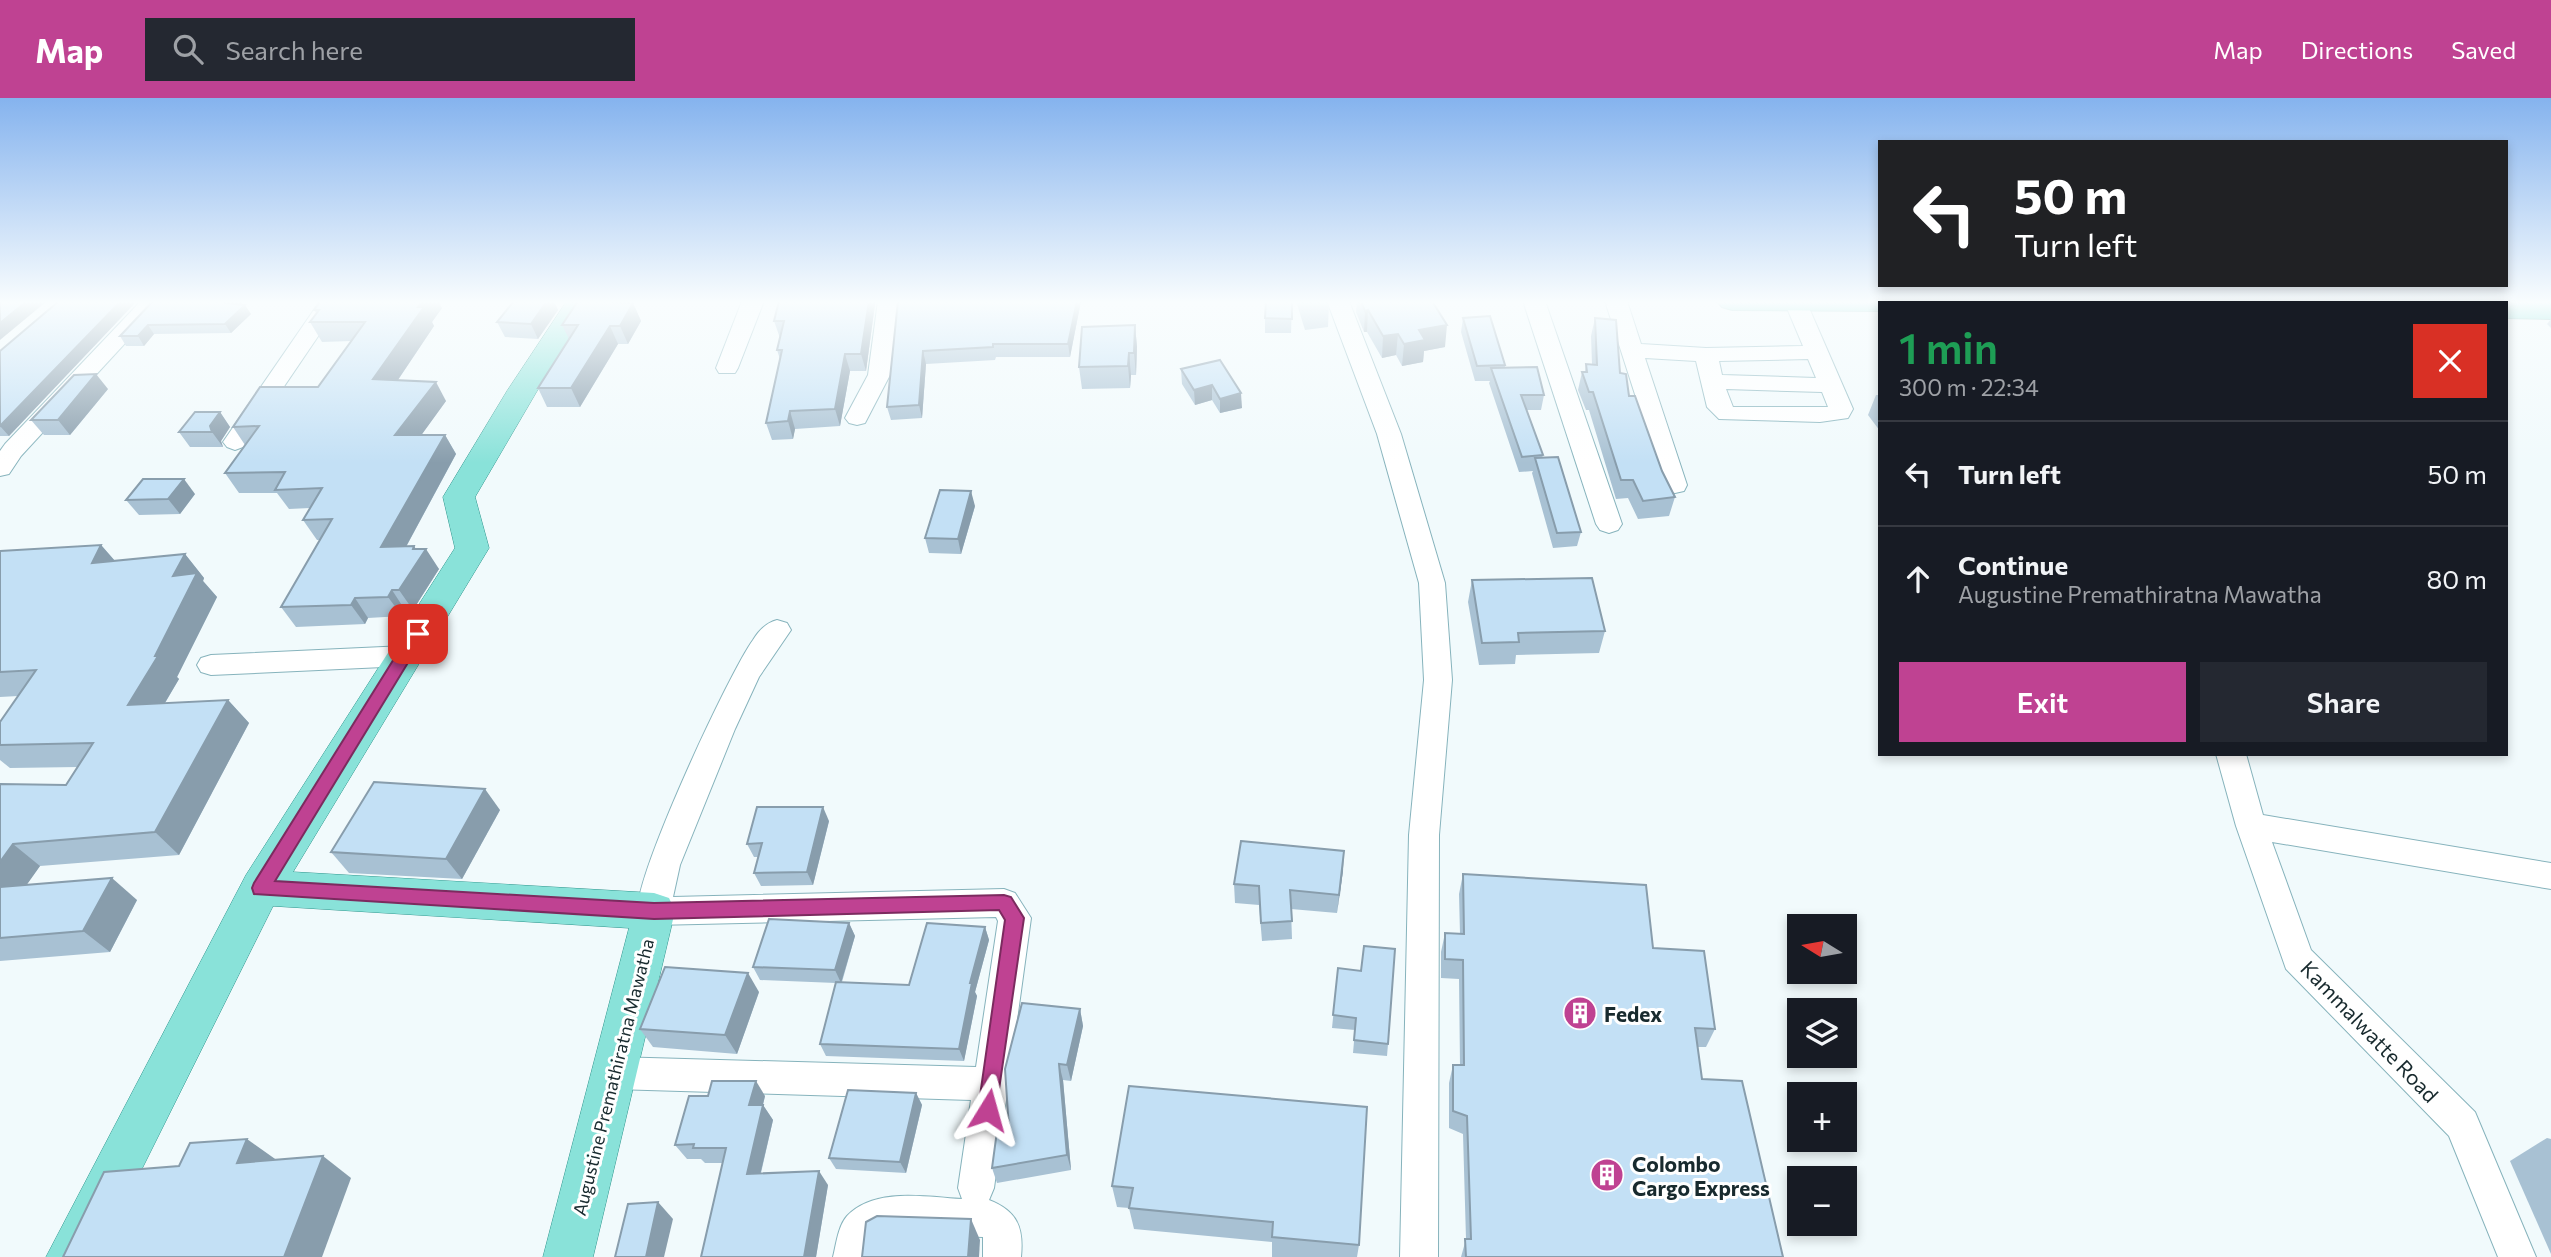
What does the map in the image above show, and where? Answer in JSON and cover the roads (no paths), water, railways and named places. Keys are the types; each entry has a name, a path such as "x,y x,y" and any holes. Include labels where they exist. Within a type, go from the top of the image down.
{"main road":[{"path":"71,1257 261,888 471,548 459,497 546,355"},
{"name":"Augustine Premathiratna Mawatha","path":"261,888 654,911 568,1257"}],"street":[{"path":"0,468 22,440 102,355"},
{"path":"235,442 292,355"},
{"path":"727,368 732,355"},
{"path":"857,418 879,375 882,355"},
{"path":"1357,355 1390,433 1432,583 1438,680 1424,835 1419,1257"},
{"path":"1552,355 1609,524"},
{"path":"1634,355 1675,485"},
{"path":"1706,355 1719,407 1727,414 1835,415 1840,413 1842,408 1817,355"},
{"path":"1713,382 1831,385"},
{"path":"777,630 763,646 746,675 721,729 664,865 654,911 1004,902 1015,918 976,1188"},
{"path":"211,665 405,656"},
{"name":"Kammalwatte Road","path":"2232,756 2251,825 2298,959 2462,1124 2517,1257"},
{"path":"2251,825 2551,876"},
{"path":"614,1073 992,1084"},
{"path":"852,1257 859,1231 873,1220 889,1215 988,1217 997,1222 1004,1235 1002,1257"}],"place":[{"name":"Fedex","path":"1580,1013"},
{"name":"Colombo Cargo Express","path":"1607,1175"}]}
